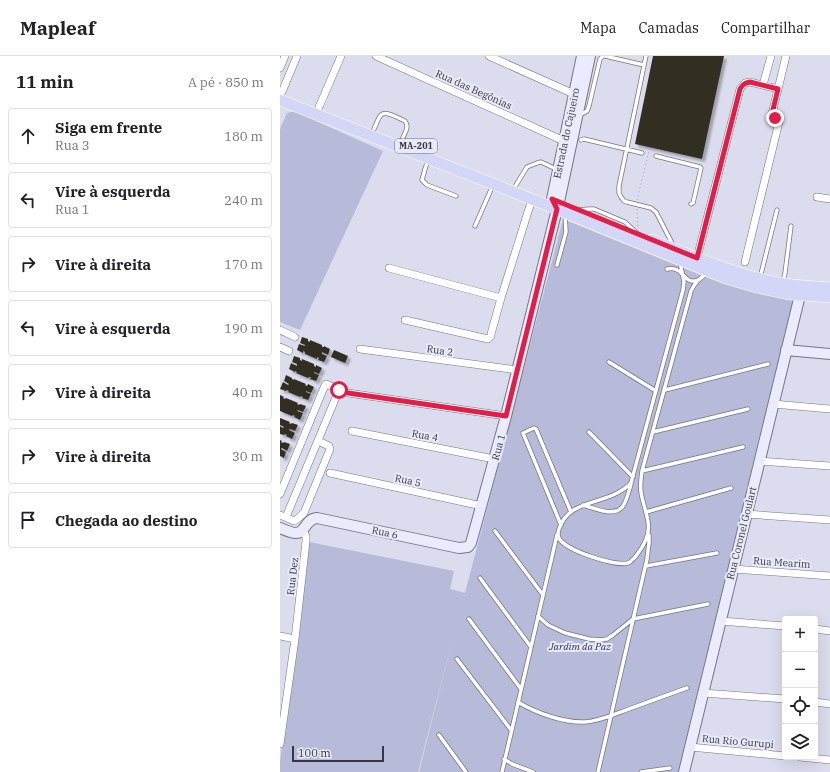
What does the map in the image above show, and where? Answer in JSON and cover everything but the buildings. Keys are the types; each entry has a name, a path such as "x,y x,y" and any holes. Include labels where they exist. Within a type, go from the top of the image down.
{"main road":[{"name":"Estrada do Cajueiro","path":"558,206 573,116 574,94 582,56"},
{"name":"Estrada do Cajueiro","path":"558,206 558,170 564,141 573,116 590,56"},
{"name":"MA-201","path":"281,94 319,107 516,185 558,206 677,254 697,258 732,271 782,284 830,288"},
{"name":"MA-201","path":"281,94 493,184 532,199 577,210 639,235 710,272 741,283 788,294 830,297"},
{"name":"Rua 1","path":"471,543 506,416 558,206"},
{"name":"Rua Coronel Goulart","path":"684,772 800,295"},
{"path":"786,350 830,354"},
{"name":"Rua 6","path":"302,530 310,520 317,518 459,548 468,547 471,543"},
{"path":"280,528 296,533 302,530"}],"street":[{"path":"280,68 285,56"},
{"path":"281,94 297,56"},
{"path":"319,107 342,56"},
{"name":"Rua das Begônias","path":"376,56 564,141"},
{"path":"489,56 574,94"},
{"path":"763,85 771,56"},
{"path":"745,262 779,122 772,114 786,56"},
{"path":"697,258 740,89 745,83 750,82 778,89"},
{"path":"817,198 830,199"},
{"path":"405,320 488,339 491,336 501,298 532,199"},
{"path":"389,268 501,298"},
{"path":"280,330 295,337"},
{"path":"280,348 289,352"},
{"name":"Rua 2","path":"360,349 517,370"},
{"path":"280,494 325,385 341,391 356,394 506,416"},
{"path":"318,441 330,448 303,515 296,520 292,520 283,516 341,391"},
{"path":"773,404 830,409"},
{"name":"Rua 4","path":"352,431 494,458"},
{"path":"759,461 830,466"},
{"name":"Rua 5","path":"330,473 482,506"},
{"path":"746,514 830,520"},
{"name":"Rua Dez","path":"280,744 281,724 289,681 306,541 302,530"},
{"name":"Rua Mearim","path":"733,569 830,576"},
{"path":"720,620 782,626"},
{"path":"818,629 830,631"},
{"path":"280,636 294,639"},
{"path":"280,679 289,681"},
{"path":"703,692 782,699"},
{"path":"818,702 830,704"},
{"name":"Rua Rio Gurupi","path":"690,747 782,756"},
{"path":"818,759 830,760"}],"lane":[{"path":"573,116 584,114 589,106 600,59 604,56 644,65"},
{"path":"583,505 608,512 620,509 624,504 633,477 683,290 683,275 677,254 656,212 651,208 627,202 619,193 619,186 646,56"},
{"path":"374,129 380,115 387,113 407,123 402,140"},
{"path":"581,140 584,138 642,153"},
{"path":"656,156 701,168 693,203 691,204"},
{"path":"429,158 422,180 424,183 456,196"},
{"path":"516,185 527,167 537,163 541,162 558,170"},
{"path":"475,226 493,184"},
{"path":"557,264 566,232 558,206"},
{"path":"760,279 776,210"},
{"path":"782,284 785,273 791,226"},
{"path":"667,269 676,269 692,281 696,281 710,272"},
{"path":"598,772 649,550 646,512 640,486 642,471 691,291 698,279"},
{"path":"609,362 656,391"},
{"path":"665,390 768,364"},
{"path":"653,432 748,409"},
{"path":"561,525 523,434 534,428 536,429 571,512"},
{"path":"589,432 633,477"},
{"path":"642,471 743,447"},
{"path":"502,772 543,595 561,525 571,512 583,505 612,496 631,483"},
{"path":"646,512 731,488"},
{"path":"559,531 559,539 569,548 584,555 622,564 628,563 635,556 645,542 648,530"},
{"path":"495,531 543,595"},
{"path":"646,566 718,553"},
{"path":"480,578 531,647"},
{"path":"538,616 548,625 565,633 600,640 607,639 633,619 708,604"},
{"path":"469,619 521,689"},
{"path":"457,659 511,730"},
{"path":"518,702 539,713 552,717 575,721 589,721 611,716 687,688"},
{"path":"439,735 466,772"},
{"path":"504,759 512,764 533,772"},
{"path":"641,772 670,768"}],"path":[{"path":"639,235 636,205 650,147"}],"green space":[{"path":"296,112 383,151 300,330 280,322 280,129 287,113"},
{"name":"Jardim da Paz","path":"563,219 708,278 730,285 793,300 678,772 419,772 454,634 418,772 280,772 280,761 309,542 454,571 450,589 465,593"}],"route":[{"path":"339,390 346,393 506,416 557,209 552,199 697,258 742,85 750,82 778,89 772,114 775,118"}]}
